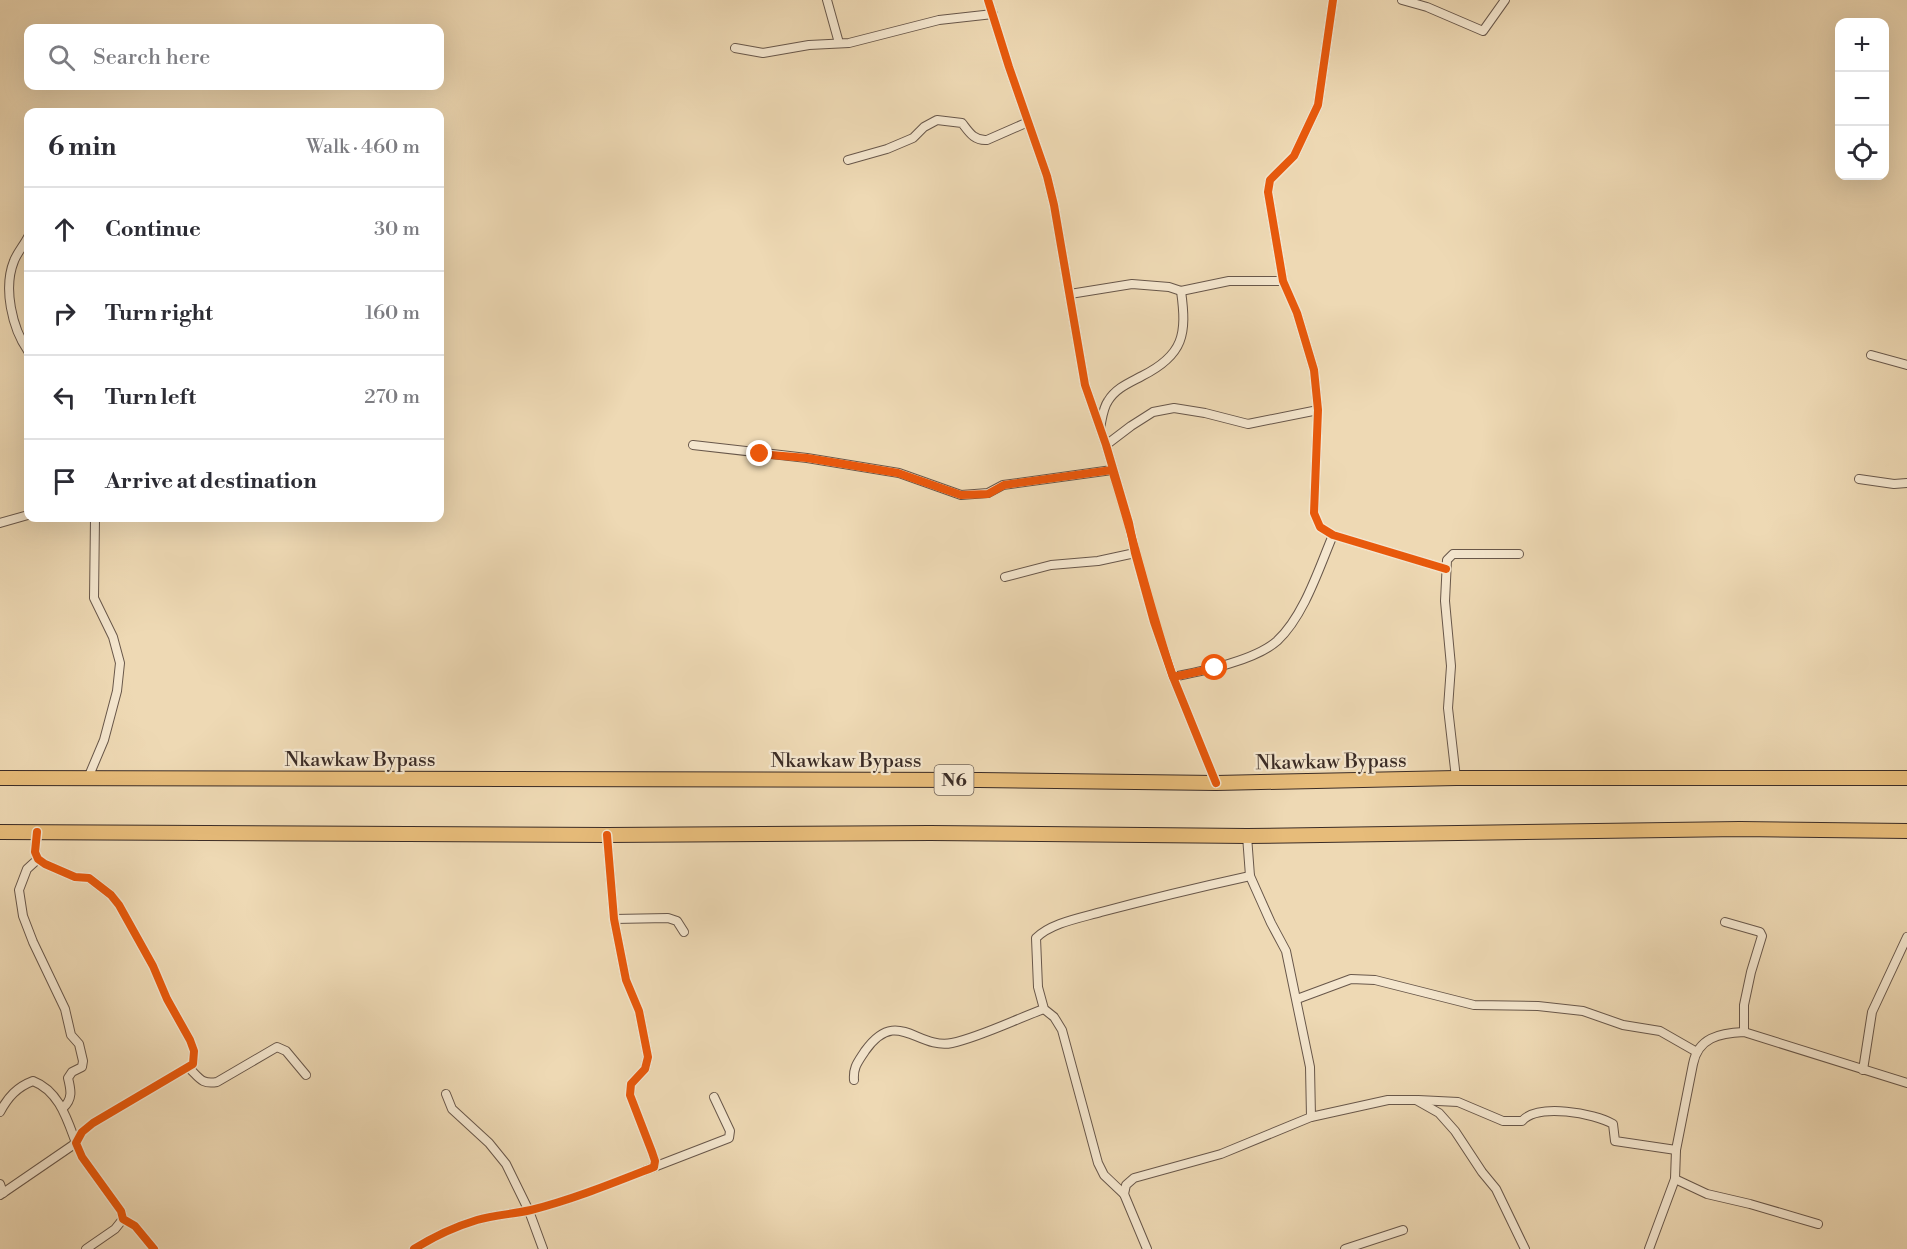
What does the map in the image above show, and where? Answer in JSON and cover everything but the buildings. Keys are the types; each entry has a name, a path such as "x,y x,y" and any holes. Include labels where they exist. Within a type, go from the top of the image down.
{"highway":[{"name":"Nkawkaw Bypass","path":"0,778 943,780 1216,783 1456,778 1907,778"},
{"path":"0,832 607,835 930,833 1247,836 1740,829 1907,831"}],"street":[{"path":"827,0 839,44"},
{"path":"988,0 1047,176 1085,385 1129,523 1154,622 1173,677 1216,783"},
{"path":"1333,0 1318,105 1293,156 1270,180 1268,192 1283,281 1297,314 1314,370 1318,410 1314,513 1320,527 1334,535 1446,569"},
{"path":"1402,0 1427,7 1483,31 1505,0"},
{"path":"735,48 763,53 808,45 849,43 939,20 993,14"},
{"path":"848,160 887,149 914,138 924,127 937,120 962,123 973,137 980,141 1028,122"},
{"path":"24,244 14,260 8,283 20,339 24,345"},
{"path":"1070,294 1132,284 1160,286 1180,291 1229,281 1283,281"},
{"path":"1100,428 1107,403 1117,389 1154,370 1176,350 1184,332 1180,291"},
{"path":"1871,355 1907,365"},
{"path":"1106,445 1153,412 1174,408 1248,424 1318,410"},
{"path":"693,446 807,458 898,473 961,495 988,494 1004,485 1112,470"},
{"path":"1859,479 1894,484 1907,483"},
{"path":"0,523 24,516"},
{"path":"87,779 105,741 120,669 113,637 94,598 95,522"},
{"path":"1173,677 1215,668 1276,642 1294,621 1334,535"},
{"path":"1005,577 1051,564 1098,561 1135,553"},
{"path":"1456,778 1448,708 1451,666 1445,601 1447,560 1453,554 1518,554"},
{"path":"0,1184 2,1194 76,1143 82,1132 93,1123 193,1064 194,1059 190,1040 166,999 153,966 119,905 111,895 89,878 75,877 38,859 35,852 37,832"},
{"path":"607,835 614,919 626,980 639,1011 648,1057 645,1069 631,1084 630,1095 652,1152 654,1167"},
{"path":"1247,836 1250,876 1286,951 1297,999 1310,1067 1311,1117"},
{"path":"38,859 27,869 19,890 23,916 65,1010 71,1035 79,1044 83,1061 82,1067 72,1072 68,1078 71,1096 63,1108"},
{"path":"1147,1249 1124,1194 1104,1174 1098,1163 1062,1030 1054,1017 1044,1009 1038,987 1035,942 1046,930 1148,899 1250,876"},
{"path":"614,919 668,918 677,921 684,932"},
{"path":"1725,922 1760,932 1762,936 1744,1005 1744,1032"},
{"path":"1863,1071 1872,1012 1907,937"},
{"path":"1898,957 1907,962"},
{"path":"1297,999 1351,979 1375,980 1474,1005 1538,1006 1583,1011 1623,1024 1660,1031 1695,1051"},
{"path":"854,1080 853,1068 872,1041 882,1034 897,1030 946,1044 962,1041 1044,1009"},
{"path":"1649,1249 1675,1179 1676,1150 1695,1051 1702,1044 1719,1036 1744,1032 1907,1083"},
{"path":"188,1067 203,1082 207,1084 217,1082 277,1047 286,1051 306,1075"},
{"path":"0,1112 7,1099 23,1085 33,1081 45,1085 63,1108 82,1156 121,1211 123,1219 135,1226 154,1249"},
{"path":"446,1094 452,1109 489,1143 506,1164 529,1210 543,1249"},
{"path":"414,1249 435,1236 477,1220 529,1210 603,1188 729,1138 730,1131 714,1097"},
{"path":"1124,1194 1126,1185 1134,1178 1221,1154 1311,1117 1388,1100 1458,1102 1503,1121 1522,1121 1537,1112 1563,1112 1602,1118 1613,1124 1615,1141 1676,1150"},
{"path":"1416,1100 1439,1113 1455,1131 1482,1172 1497,1189 1525,1249"},
{"path":"1675,1179 1707,1194 1818,1224"},
{"path":"86,1249 115,1229 123,1219"},
{"path":"1345,1249 1404,1230"}],"cycle path":[{"path":"988,0 1047,176 1085,385 1129,523 1154,622 1173,677 1216,783"},
{"path":"1333,0 1318,105 1294,156 1270,180 1268,192 1283,281 1297,313 1314,370 1318,410 1314,513 1320,527 1333,535 1446,569"},
{"path":"37,832 35,852 38,859 75,877 89,878 111,895 119,905 153,966 194,1051 193,1064 93,1123 82,1132 76,1143 82,1157 121,1211 123,1219 135,1226 154,1249"},
{"path":"414,1249 468,1223 547,1206 654,1167 655,1161 630,1095 631,1084 645,1069 648,1057 639,1011 626,980 614,919 607,835"}],"route":[{"path":"760,454 807,458 898,473 961,495 988,494 1004,485 1112,470 1129,523 1154,622 1173,677 1215,668"}]}
